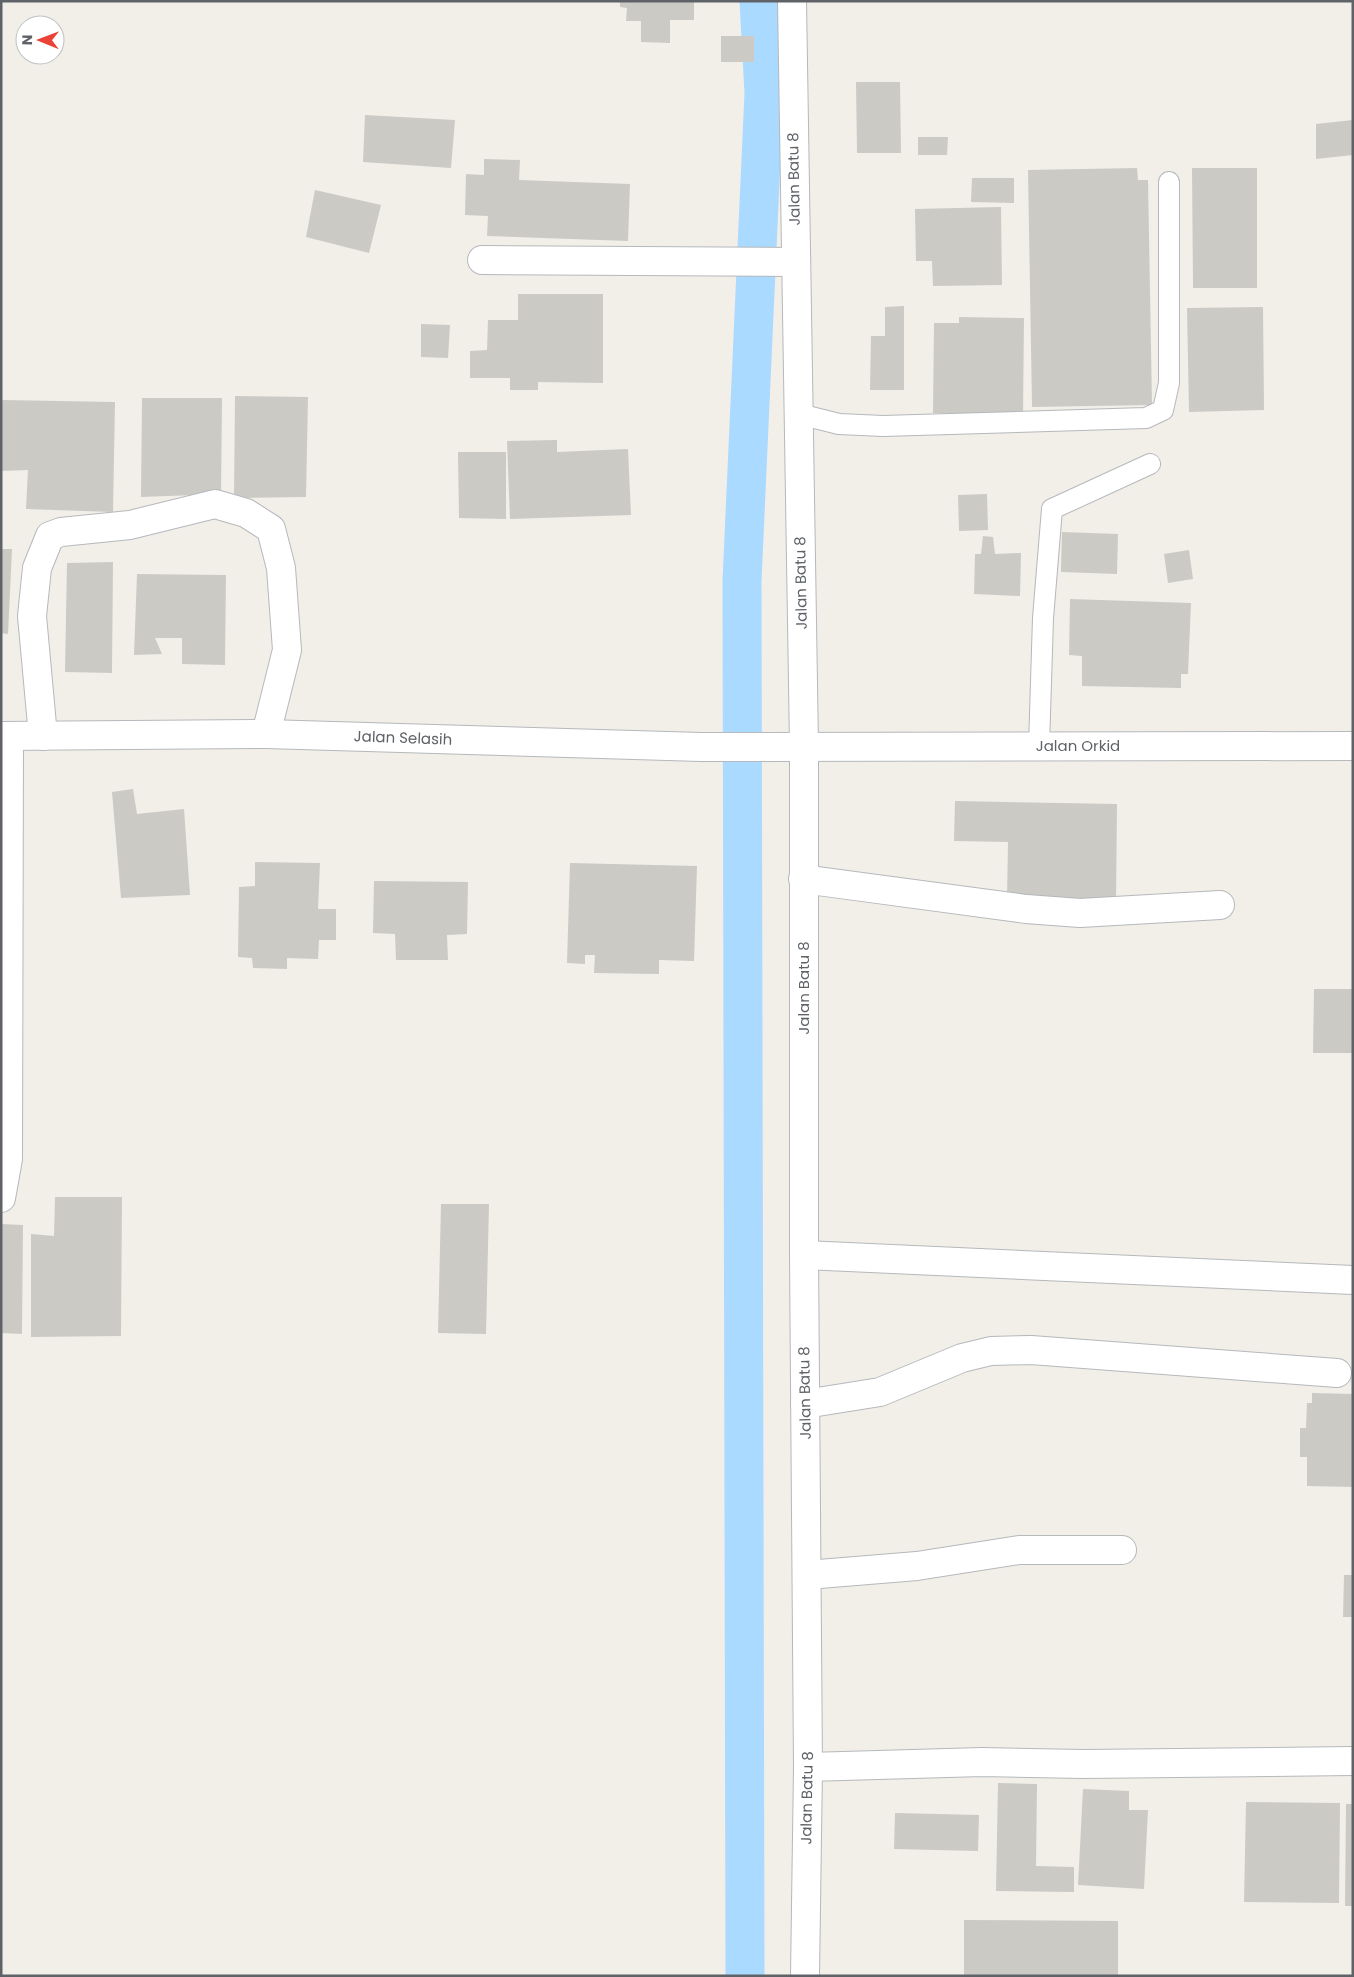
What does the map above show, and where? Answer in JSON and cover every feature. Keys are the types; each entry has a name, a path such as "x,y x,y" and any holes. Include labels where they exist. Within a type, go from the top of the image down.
{"street":[{"name":"Jalan Batu 8","path":"792,1 804,746 804,1255 808,1767 805,1976"},
{"path":"482,260 796,262"},
{"path":"42,736 32,616 37,568 50,536 61,532 130,525 215,504 246,513 271,529 281,568 287,650 266,734"},
{"name":"Jalan Selasih","path":"5,736 266,734 701,747 804,746"},
{"path":"1,1198 8,1159 5,736"},
{"name":"Jalan Orkid","path":"804,746 1353,746"},
{"path":"804,879 1026,909 1080,913 1220,905"},
{"path":"804,1255 1353,1280"},
{"path":"805,1404 880,1392 962,1358 992,1351 1031,1350 1337,1373"},
{"path":"807,1575 916,1566 1019,1550 1122,1550"},
{"path":"808,1767 982,1762 1083,1764 1353,1761"}],"lane":[{"path":"799,414 839,424 883,426 1146,418 1163,410 1169,383 1168,182"},
{"path":"1038,746 1043,618 1052,509 1150,464"}],"building":[{"path":"620,1 694,1 694,20 670,20 670,43 641,42 641,21 626,21 627,8 620,7"},
{"path":"721,36 754,36 754,62 721,62"},
{"path":"856,82 900,82 901,153 857,153"},
{"path":"365,115 455,120 451,168 363,162"},
{"path":"1353,120 1353,155 1316,159 1316,124"},
{"path":"918,137 948,137 947,155 918,155"},
{"path":"484,159 520,160 519,180 630,184 628,241 487,236 488,216 465,215 466,174 484,175"},
{"path":"1137,168 1138,180 1148,180 1152,405 1032,407 1028,170"},
{"path":"1192,168 1257,168 1257,288 1193,288"},
{"path":"972,178 1014,178 1014,203 971,202"},
{"path":"315,190 381,205 369,253 306,237"},
{"path":"1001,207 1002,285 933,286 932,261 916,261 915,209"},
{"path":"518,294 603,294 603,383 538,382 538,390 510,390 510,378 470,378 470,351 487,350 488,320 518,320"},
{"path":"904,306 904,390 870,390 871,336 885,336 885,307"},
{"path":"1263,307 1264,410 1189,412 1187,308"},
{"path":"959,317 1024,318 1023,414 933,413 934,323 959,323"},
{"path":"421,324 450,325 448,358 421,357"},
{"path":"235,396 308,397 306,497 234,498"},
{"path":"142,398 222,398 221,494 141,497"},
{"path":"1,400 115,402 113,512 26,509 28,470 1,471"},
{"path":"557,440 557,452 628,449 631,515 510,519 507,441"},
{"path":"458,452 506,452 506,519 459,518"},
{"path":"987,494 988,530 959,531 958,495"},
{"path":"1062,532 1118,534 1117,574 1061,572"},
{"path":"983,536 993,537 995,554 1021,553 1020,596 974,594 975,554 981,554"},
{"path":"1,549 12,549 8,634 1,633"},
{"path":"1189,550 1193,579 1168,583 1164,554"},
{"path":"113,562 112,673 65,672 67,563"},
{"path":"137,574 226,575 225,665 182,664 182,638 155,638 162,654 134,655"},
{"path":"1070,599 1191,603 1188,674 1181,674 1181,688 1082,686 1082,656 1069,655"},
{"path":"133,789 137,814 184,809 190,895 121,898 112,792"},
{"path":"955,801 1117,804 1116,901 1007,899 1008,842 954,841"},
{"path":"255,862 320,863 318,909 336,909 336,940 319,940 318,959 287,958 287,969 253,968 252,958 238,957 239,887 255,886"},
{"path":"570,863 697,866 694,961 659,960 659,974 594,973 595,955 585,955 585,964 567,963"},
{"path":"374,881 468,882 467,934 447,935 448,960 396,960 395,934 373,933"},
{"path":"1314,989 1353,989 1353,1053 1313,1053"},
{"path":"55,1197 122,1197 121,1336 31,1337 31,1234 54,1236"},
{"path":"441,1204 489,1204 486,1334 438,1333"},
{"path":"1,1224 23,1225 22,1334 1,1333"},
{"path":"1312,1393 1353,1394 1353,1487 1307,1486 1307,1457 1300,1457 1300,1428 1306,1428 1307,1403 1312,1403"},
{"path":"1344,1575 1353,1575 1353,1617 1343,1617"},
{"path":"998,1783 1037,1784 1036,1866 1074,1867 1074,1892 996,1891"},
{"path":"1083,1789 1129,1791 1129,1810 1148,1810 1144,1889 1078,1885"},
{"path":"1246,1802 1340,1803 1339,1903 1244,1902"},
{"path":"1346,1804 1353,1804 1353,1906 1345,1906"},
{"path":"895,1813 979,1815 978,1851 894,1849"},
{"path":"964,1920 1118,1921 1118,1976 964,1976"}],"waterway":[{"path":"745,1976 742,581 764,93 759,1"}]}
